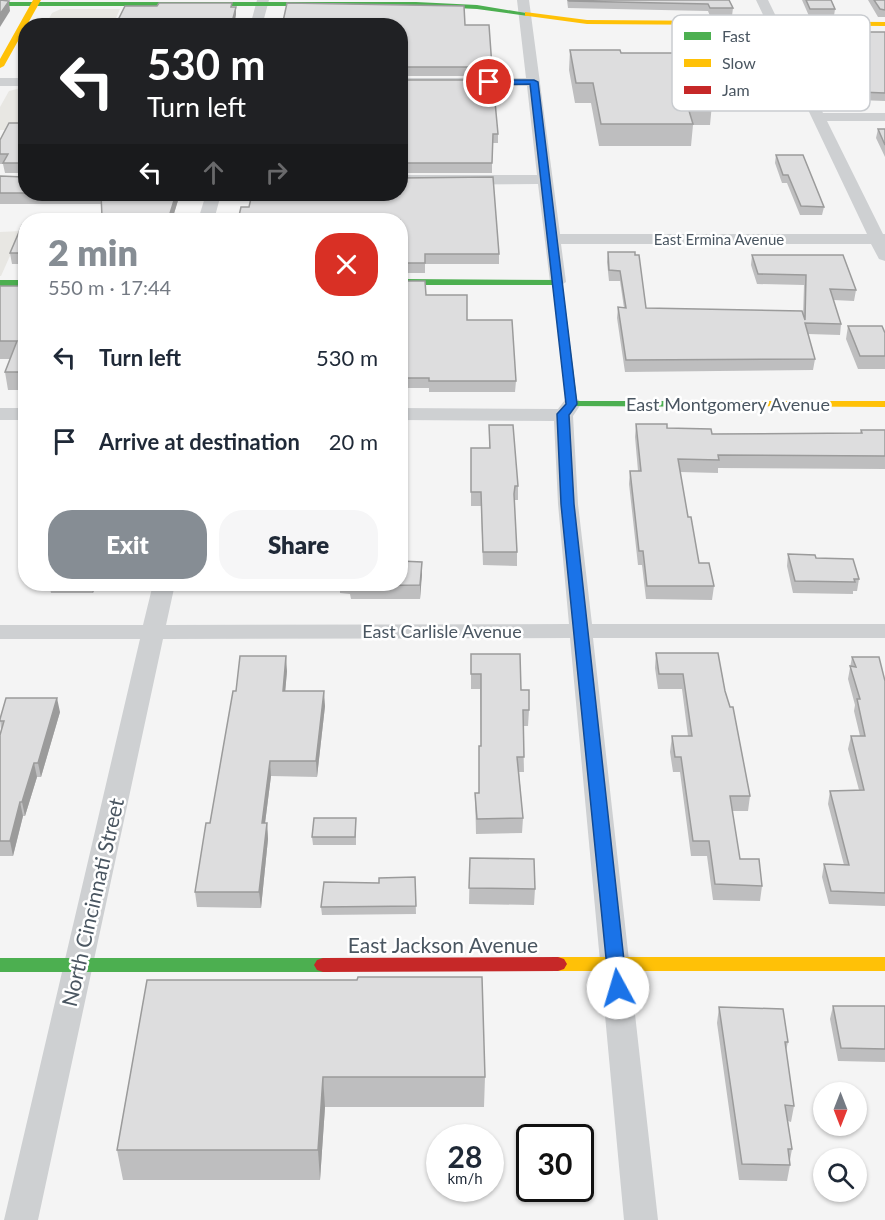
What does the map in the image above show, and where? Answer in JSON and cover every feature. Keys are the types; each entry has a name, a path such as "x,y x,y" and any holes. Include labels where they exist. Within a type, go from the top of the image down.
{"main road":[{"path":"27,18 36,2"},
{"path":"0,4 262,2 425,4 524,7 598,22 672,23"},
{"path":"0,66 18,34"},
{"path":"408,282 558,282 567,409"},
{"path":"0,283 18,283"},
{"name":"East Montgomery Avenue","path":"567,409 885,404"},
{"name":"East Jackson Avenue","path":"0,965 885,964"}],"street":[{"path":"762,0 769,15"},
{"path":"258,18 262,2"},
{"path":"524,7 558,282"},
{"path":"0,82 18,82"},
{"path":"408,82 534,82"},
{"path":"814,111 881,239 885,256"},
{"path":"817,117 885,117"},
{"path":"408,180 545,179"},
{"name":"East Ermina Avenue","path":"552,239 881,239"},
{"path":"567,409 568,504 641,1220"},
{"name":"East Montgomery Avenue","path":"408,414 567,409"},
{"path":"0,414 18,414"},
{"name":"North Cincinnati Street","path":"21,1220 162,591"},
{"name":"East Carlisle Avenue","path":"0,632 885,630"}],"shaded area":[{"path":"61,9 120,9 116,18 49,18 52,13"},
{"path":"18,89 18,130 0,130 0,107 9,91"},
{"path":"18,231 18,238 1,276 0,276 0,232"}],"building":[{"path":"0,0 9,1 0,14"},
{"path":"568,0 729,0 733,8 710,8 708,4"},
{"path":"806,0 831,0 835,9 810,9"},
{"path":"874,0 885,0 885,10 880,9"},
{"path":"159,3 232,3 231,7 236,7 233,18 119,18 125,6 157,6"},
{"path":"287,3 464,6 465,25 489,25 492,67 408,67 408,18 284,18"},
{"path":"870,32 885,32 885,93 870,92"},
{"path":"570,50 672,53 672,111 689,111 693,124 601,124 593,83 576,83"},
{"path":"408,80 493,80 498,134 493,134 492,163 408,163"},
{"path":"9,123 18,123 18,163 3,163 8,154 0,154 0,140"},
{"path":"878,129 885,129 885,145"},
{"path":"776,155 803,155 824,207 801,206 788,175 783,175"},
{"path":"0,176 18,177 18,193 0,193"},
{"path":"493,177 499,254 425,254 425,263 408,263 408,213 240,213 241,207 249,207 250,201 408,201 408,178"},
{"path":"101,201 174,201 170,213 102,213"},
{"path":"18,234 18,253 10,253"},
{"path":"608,252 635,252 635,255 639,255 646,308 802,311 805,320 806,275 758,274 752,255 843,255 856,290 830,289 841,324 805,323 815,359 626,360 618,307 626,308 620,271 609,270"},
{"path":"408,281 425,281 426,295 467,295 467,320 512,320 516,381 429,381 429,378 408,378"},
{"path":"0,286 18,286 18,372 5,372 17,341 0,341"},
{"path":"848,326 882,326 885,333 885,356 860,356"},
{"path":"636,424 667,424 667,428 711,429 712,434 862,433 861,430 885,430 885,456 718,455 719,460 678,459 699,563 709,563 714,586 647,586 643,551 639,551 630,471 641,471"},
{"path":"489,425 513,425 518,486 515,486 514,494 517,552 483,552 481,492 471,492 471,448 490,448"},
{"path":"788,554 815,555 816,558 853,559 859,579 854,579 855,582 795,581"},
{"path":"408,561 422,562 420,585 408,585"},
{"path":"656,653 718,653 725,691 730,707 733,707 750,796 730,796 740,859 759,859 762,886 715,884 709,841 693,841 681,757 675,757 672,736 692,736 683,674 659,674"},
{"path":"471,654 520,654 521,690 529,690 529,710 523,710 524,757 517,757 523,818 477,819 475,793 479,793 481,674 471,674"},
{"path":"240,656 286,656 283,691 324,691 316,761 270,761 262,823 267,823 259,892 195,892 206,823 210,823 233,691 236,691"},
{"path":"852,657 879,657 885,681 885,893 831,891 824,864 849,865 830,791 864,790 851,736 865,736 857,699 860,699 850,666 856,667"},
{"path":"6,698 57,698 38,763 34,763 22,802 20,802 10,841 0,841 0,735 4,721 0,719"},
{"path":"314,818 356,818 355,837 312,837"},
{"path":"470,858 534,859 535,889 469,888"},
{"path":"415,877 416,906 321,907 324,882 379,883 379,878"},
{"path":"358,977 482,977 485,1077 323,1077 318,1150 117,1150 147,980 357,980"},
{"path":"833,1006 885,1006 885,1049 841,1048"},
{"path":"719,1007 783,1009 794,1106 785,1105 792,1149 788,1149 790,1165 742,1164"}],"traffic: fast":[{"path":"0,4 416,4 477,7 528,14"},
{"path":"408,282 558,282 572,404 744,404"},
{"path":"0,283 18,283"},
{"path":"0,965 323,965"}],"traffic: slow":[{"path":"27,18 37,0"},
{"path":"528,14 587,22 672,23"},
{"path":"870,24 885,24"},
{"path":"0,66 18,34"},
{"path":"744,404 885,404"},
{"path":"558,964 885,964"}],"traffic: jam":[{"path":"323,965 558,964"}],"route":[{"path":"489,82 534,82 572,404 563,414 568,504 618,988"}]}
